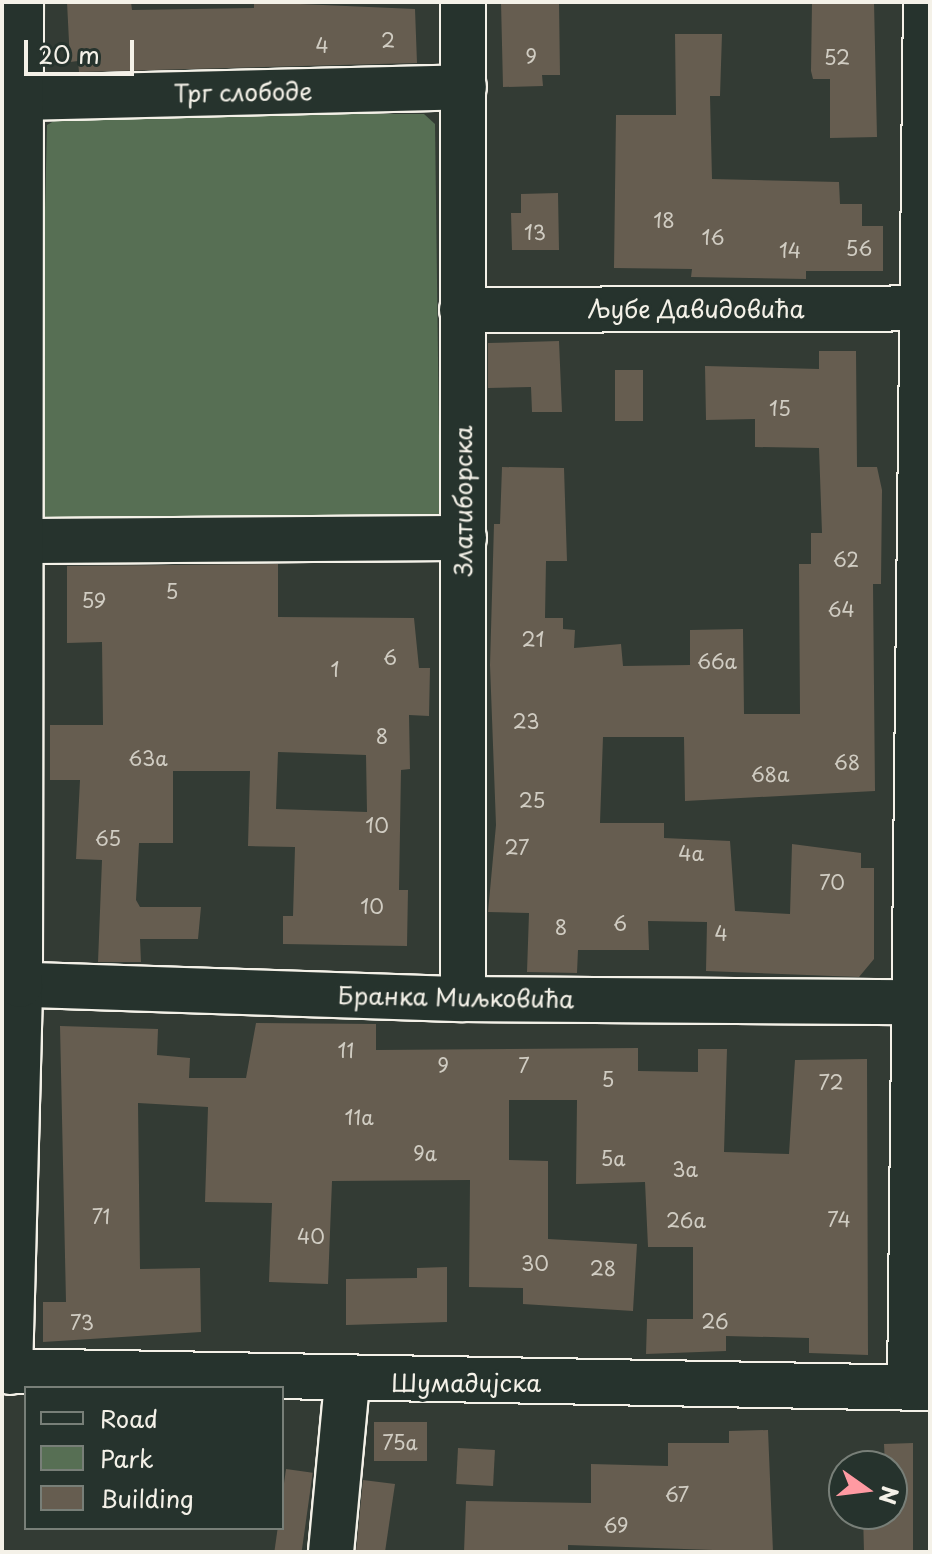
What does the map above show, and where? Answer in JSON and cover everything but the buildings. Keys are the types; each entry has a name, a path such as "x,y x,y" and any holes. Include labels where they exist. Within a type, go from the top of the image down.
{"street":[{"name":"Златиборска","path":"463,2 463,999"},
{"path":"920,1387 911,1002 924,549 926,2"},
{"path":"6,1372 12,616 22,541 10,309 22,98 15,11"},
{"name":"Трг слободе","path":"22,98 464,87"},
{"name":"Љубе Давидовића","path":"462,310 927,308"},
{"path":"22,541 464,538"},
{"name":"Бранка Миљковића","path":"11,984 463,999 911,1002"},
{"name":"Шумадијска","path":"6,1372 347,1382 920,1387"},
{"path":"331,1552 347,1382"}],"green space":[{"path":"66,114 424,114 435,124 440,515 424,525 57,530 38,511 47,125"}]}
